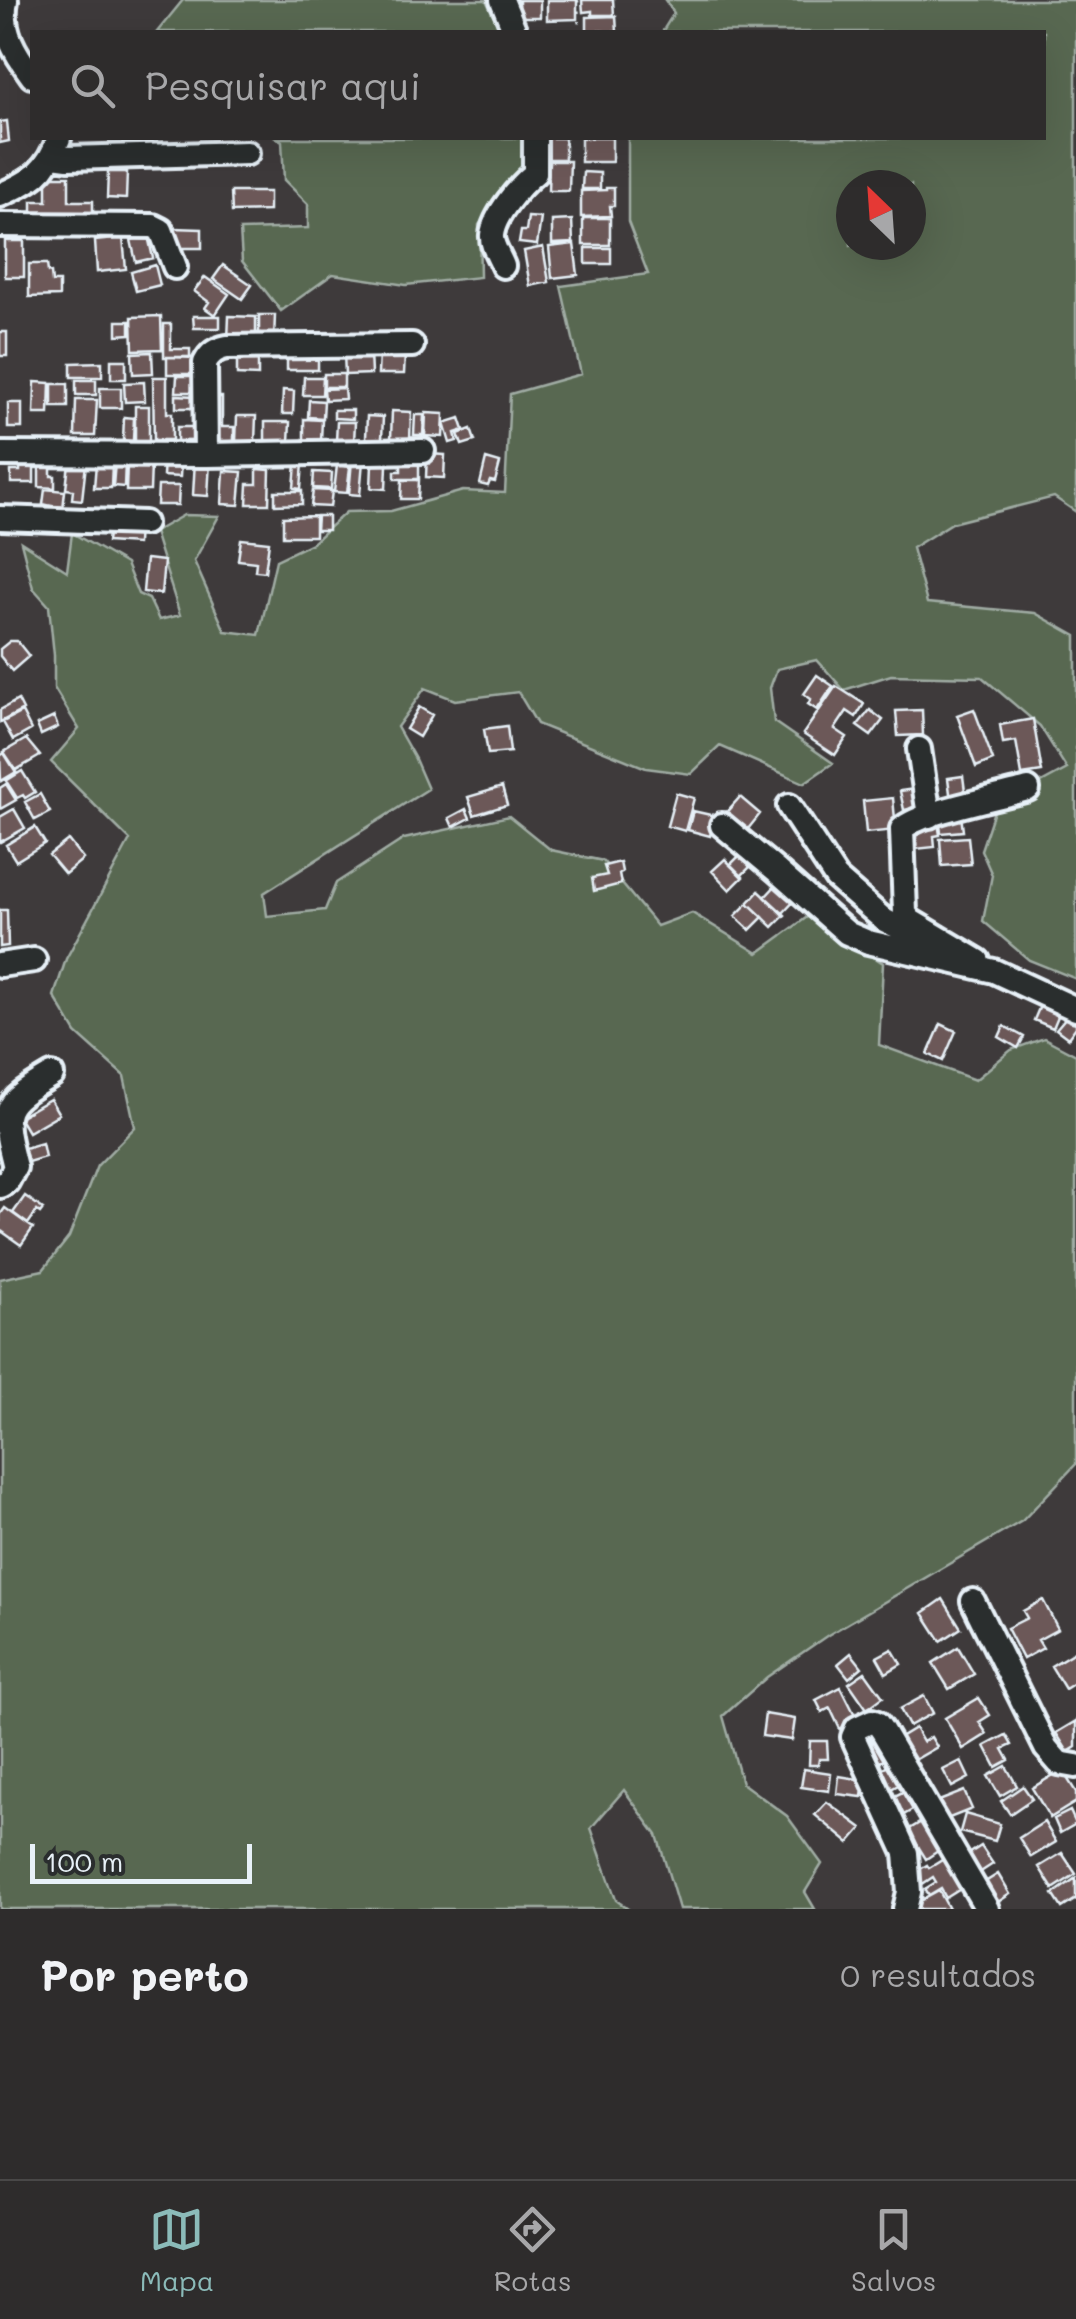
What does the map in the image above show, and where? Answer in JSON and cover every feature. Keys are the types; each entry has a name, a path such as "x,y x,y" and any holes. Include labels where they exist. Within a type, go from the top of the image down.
{"street":[{"path":"6,0 6,35 30,73"},
{"path":"502,0 514,30"},
{"path":"503,266 491,239 496,221 535,173 535,140"},
{"path":"0,196 41,171 56,147 68,158 248,153"},
{"path":"0,225 152,226 161,230 175,267"},
{"path":"206,455 205,363 209,354 227,348 412,345"},
{"path":"0,454 423,451"},
{"path":"0,518 144,523"},
{"path":"920,749 929,816"},
{"path":"1028,789 910,822 902,830 904,908 911,922 994,971 1076,1009"},
{"path":"789,806 836,878 884,920 918,938 953,946"},
{"path":"722,825 847,933 868,942 994,971"},
{"path":"0,965 34,960"},
{"path":"0,1186 15,1168 3,1125 4,1112 14,1098 52,1075"},
{"path":"973,1601 1046,1748 1060,1763 1076,1766"},
{"path":"906,1909 906,1852 853,1737 867,1722 878,1722 987,1909"}],"path":[{"path":"578,0 578,30"}],"green space":[{"path":"183,0 486,0 500,30 159,30"},
{"path":"665,0 1076,0 1076,512 1054,497 952,523 912,548 927,603 1035,613 1076,636 1076,979 1029,960 983,921 992,875 981,850 995,808 1067,769 1040,726 982,677 891,675 844,690 817,660 777,669 770,688 774,722 833,763 804,783 720,746 691,774 646,768 537,724 518,692 455,700 425,688 397,727 428,789 264,893 267,916 325,910 336,883 404,839 509,816 551,850 603,861 657,926 692,913 758,953 810,915 883,963 879,1045 975,1080 1011,1050 1044,1038 1076,1055 1076,1464 1022,1521 828,1635 767,1677 723,1716 742,1783 787,1816 822,1864 805,1892 815,1909 679,1909 657,1835 624,1790 591,1828 616,1900 628,1909 0,1909 0,1279 43,1270 69,1237 97,1166 135,1127 124,1076 76,1033 54,996 66,959 130,840 51,762 79,729 54,688 49,606 33,588 21,542 67,571 72,533 126,564 138,594 149,599 159,620 180,615 154,532 184,515 219,516 194,561 225,631 259,635 276,560 312,543 346,512 391,511 463,491 505,493 510,394 581,374 561,286 648,274 628,222 628,140 1046,140 1046,30 663,30 674,13"},
{"path":"521,140 524,163 479,225 480,277 406,285 333,274 281,311 242,261 240,230 308,228 308,204 284,180 282,141"}],"building":[{"path":"519,0 540,0 540,17 519,17"},
{"path":"547,0 577,0 577,19 547,20"},
{"path":"582,0 613,0 614,15 583,12"},
{"path":"616,16 617,30 587,30 587,17"},
{"path":"7,121 9,141 0,143 0,122"},
{"path":"547,140 565,140 565,159 547,159"},
{"path":"581,140 612,140 612,162 581,162"},
{"path":"549,161 570,161 569,191 548,191"},
{"path":"108,172 127,172 126,199 107,198"},
{"path":"583,172 600,173 600,189 582,189"},
{"path":"47,176 69,176 69,201 93,201 93,221 32,221 32,201 47,201"},
{"path":"614,188 611,216 581,217 581,191"},
{"path":"231,192 269,192 269,211 232,212"},
{"path":"528,217 541,218 537,245 519,243"},
{"path":"583,218 610,218 610,245 583,245"},
{"path":"572,220 573,243 552,244 552,221"},
{"path":"174,228 202,229 202,248 174,248"},
{"path":"148,236 153,258 136,262 131,240"},
{"path":"123,238 126,269 97,272 95,241"},
{"path":"5,241 24,241 24,277 5,277"},
{"path":"574,244 578,275 552,278 549,247"},
{"path":"543,247 549,282 530,286 524,251"},
{"path":"586,248 611,248 611,264 586,264"},
{"path":"29,264 47,264 52,282 59,282 59,296 29,297"},
{"path":"155,265 160,285 136,291 131,272"},
{"path":"223,265 252,285 242,299 213,279"},
{"path":"205,277 229,294 215,315 205,308 209,302 194,291"},
{"path":"259,315 275,315 274,340 259,340"},
{"path":"161,316 162,349 133,350 132,317"},
{"path":"193,316 220,316 220,328 194,328"},
{"path":"229,316 256,317 256,340 228,340"},
{"path":"117,321 130,321 130,334 117,335"},
{"path":"164,324 171,324 171,349 190,349 190,357 164,357"},
{"path":"0,332 7,332 7,356 0,356"},
{"path":"287,351 318,352 318,370 287,370"},
{"path":"152,352 153,373 133,374 132,353"},
{"path":"370,352 371,374 345,375 344,353"},
{"path":"379,354 405,355 404,374 378,374"},
{"path":"167,357 197,358 197,374 167,374"},
{"path":"237,358 258,358 258,376 237,375"},
{"path":"111,360 126,360 126,379 111,379"},
{"path":"102,362 102,377 71,377 71,363"},
{"path":"324,374 344,374 344,387 324,387"},
{"path":"177,376 200,376 200,392 176,392"},
{"path":"153,377 167,377 172,440 154,440"},
{"path":"304,377 323,377 322,395 303,395"},
{"path":"76,380 96,380 96,395 76,395"},
{"path":"35,382 50,383 49,414 34,414"},
{"path":"144,382 145,401 125,402 124,383"},
{"path":"52,384 68,384 68,407 52,407"},
{"path":"100,388 121,388 121,408 100,408"},
{"path":"344,388 345,399 325,400 324,389"},
{"path":"283,390 294,391 293,414 282,414"},
{"path":"176,395 194,396 194,408 176,408"},
{"path":"212,397 222,397 222,427 234,427 234,444 211,444"},
{"path":"76,400 97,400 95,436 75,436"},
{"path":"309,400 324,401 323,418 308,417"},
{"path":"8,403 22,403 22,428 8,428"},
{"path":"135,406 149,406 149,442 135,442"},
{"path":"334,410 353,410 353,419 334,418"},
{"path":"392,411 411,412 410,440 391,439"},
{"path":"426,413 444,414 443,437 425,436"},
{"path":"415,415 424,415 423,435 414,435"},
{"path":"237,416 256,416 255,442 236,441"},
{"path":"367,416 383,417 382,439 366,438"},
{"path":"124,417 134,418 133,441 123,440"},
{"path":"460,418 464,430 455,433 457,441 450,443 444,423"},
{"path":"304,419 322,420 321,441 304,440"},
{"path":"265,422 290,422 289,442 265,442"},
{"path":"337,422 355,422 354,442 336,441"},
{"path":"177,427 194,427 194,441 177,441"},
{"path":"471,429 475,441 462,445 458,434"},
{"path":"427,454 445,455 444,478 426,477"},
{"path":"401,456 419,456 419,479 395,479 395,471 401,471"},
{"path":"164,458 181,459 180,477 163,476"},
{"path":"486,459 500,463 495,482 490,481 488,486 480,484"},
{"path":"195,460 210,461 208,496 193,495"},
{"path":"352,460 363,461 360,495 349,494"},
{"path":"20,462 34,462 34,483 11,483 11,471 20,471"},
{"path":"115,462 125,463 124,487 113,486"},
{"path":"69,463 86,464 82,500 72,499 73,490 66,489"},
{"path":"96,463 112,463 111,488 94,488"},
{"path":"127,463 151,464 150,491 126,491"},
{"path":"296,463 303,463 301,489 294,488"},
{"path":"39,464 51,464 55,488 39,487"},
{"path":"372,464 387,465 386,489 371,488"},
{"path":"337,465 350,467 347,493 334,492"},
{"path":"257,469 270,470 269,504 247,504 248,484 257,484"},
{"path":"224,471 242,472 239,505 222,504"},
{"path":"314,472 332,473 331,489 313,488"},
{"path":"402,480 419,480 418,499 401,499"},
{"path":"158,486 179,486 178,505 157,505"},
{"path":"45,489 65,491 63,509 43,504"},
{"path":"313,490 332,491 330,507 311,506"},
{"path":"275,491 302,491 302,504 275,505"},
{"path":"315,516 315,536 283,536 283,517"},
{"path":"317,516 328,516 328,530 316,530"},
{"path":"109,523 138,525 137,544 107,542"},
{"path":"241,539 269,542 265,572 255,571 256,562 238,560"},
{"path":"146,559 164,561 161,594 143,592"},
{"path":"17,641 29,656 12,671 0,656 0,649"},
{"path":"817,675 833,686 817,710 808,704 811,699 804,694"},
{"path":"836,686 864,704 856,717 847,711 835,729 847,737 835,755 803,734"},
{"path":"18,700 23,710 0,722 0,710"},
{"path":"419,707 432,715 419,737 406,729"},
{"path":"974,709 993,760 976,767 957,715"},
{"path":"870,710 883,720 871,736 857,726"},
{"path":"922,710 923,735 898,736 896,711"},
{"path":"22,712 31,730 13,740 3,722"},
{"path":"54,717 58,727 41,735 37,725"},
{"path":"1033,719 1042,772 1022,775 1016,741 1003,743 1000,725"},
{"path":"507,726 510,752 488,754 484,729"},
{"path":"26,739 40,756 16,770 4,752"},
{"path":"4,753 16,772 1,781 0,756"},
{"path":"22,771 35,792 17,798 6,781"},
{"path":"963,776 966,799 951,801 948,778"},
{"path":"6,784 16,800 0,809 0,788"},
{"path":"502,787 507,805 474,815 468,797"},
{"path":"922,788 925,807 904,810 900,791"},
{"path":"676,793 694,798 685,831 667,826"},
{"path":"40,794 50,812 35,820 25,802"},
{"path":"740,797 760,814 744,834 723,816"},
{"path":"893,798 896,830 866,833 863,801"},
{"path":"14,809 25,828 0,842 0,817"},
{"path":"466,809 470,818 453,827 449,818"},
{"path":"693,811 715,816 710,836 688,830"},
{"path":"961,815 963,831 941,833 939,817"},
{"path":"938,822 940,835 934,836 935,847 916,849 914,833"},
{"path":"35,827 45,843 16,861 6,845"},
{"path":"968,837 971,864 942,866 940,839"},
{"path":"68,840 83,859 65,874 49,855"},
{"path":"746,849 757,860 741,876 730,865"},
{"path":"725,859 743,877 730,890 712,871"},
{"path":"620,862 621,884 594,891 592,878 607,875 604,866"},
{"path":"779,882 797,898 782,914 765,897"},
{"path":"759,891 785,915 773,927 748,903"},
{"path":"748,903 763,917 750,930 735,916"},
{"path":"0,910 7,910 8,946 0,947"},
{"path":"1042,1001 1061,1009 1053,1028 1034,1020"},
{"path":"1067,1016 1076,1023 1068,1038 1056,1029"},
{"path":"941,1024 956,1031 943,1061 928,1054"},
{"path":"1004,1026 1024,1037 1018,1048 999,1037"},
{"path":"50,1099 59,1114 28,1132 19,1117"},
{"path":"42,1143 45,1157 28,1162 24,1148"},
{"path":"25,1196 43,1209 28,1224 13,1213"},
{"path":"5,1208 33,1228 21,1245 0,1230 0,1215"},
{"path":"943,1599 961,1628 941,1641 923,1613"},
{"path":"1043,1600 1058,1629 1038,1640 1043,1648 1023,1659 1007,1628 1027,1618 1023,1611"},
{"path":"958,1647 974,1674 949,1689 933,1663"},
{"path":"892,1649 901,1664 886,1673 877,1657"},
{"path":"1076,1651 1076,1682 1065,1689 1051,1666"},
{"path":"851,1653 862,1667 849,1678 838,1664"},
{"path":"865,1672 883,1697 867,1709 849,1683"},
{"path":"841,1687 858,1721 840,1729 830,1708 822,1712 816,1700"},
{"path":"924,1696 933,1713 909,1726 900,1709"},
{"path":"979,1698 990,1715 979,1722 987,1734 963,1749 945,1718"},
{"path":"765,1714 795,1719 792,1740 762,1736"},
{"path":"1076,1721 1076,1747 1068,1752 1056,1733"},
{"path":"915,1728 923,1742 931,1737 937,1747 911,1762 897,1739"},
{"path":"1006,1735 1012,1745 1003,1749 1009,1760 996,1767 985,1746"},
{"path":"886,1737 893,1757 871,1765 864,1745"},
{"path":"810,1741 827,1741 828,1759 809,1765"},
{"path":"961,1761 969,1778 952,1787 943,1770"},
{"path":"894,1762 904,1782 885,1792 875,1772"},
{"path":"1006,1766 1017,1786 1000,1796 988,1776"},
{"path":"804,1769 831,1773 829,1791 801,1787"},
{"path":"1062,1770 1076,1792 1076,1802 1050,1818 1032,1788"},
{"path":"839,1776 864,1780 862,1797 837,1794"},
{"path":"1023,1786 1032,1799 1010,1814 1001,1801"},
{"path":"909,1789 918,1807 898,1818 888,1799"},
{"path":"964,1791 972,1809 947,1819 939,1801"},
{"path":"827,1802 862,1828 849,1843 815,1815"},
{"path":"1070,1811 1076,1824 1060,1833 1054,1819"},
{"path":"965,1814 1000,1824 995,1841 960,1832"},
{"path":"923,1821 941,1849 926,1859 908,1830"},
{"path":"1044,1822 1056,1842 1031,1857 1019,1838"},
{"path":"981,1846 993,1864 976,1875 964,1857"},
{"path":"1062,1853 1076,1874 1053,1889 1039,1867"},
{"path":"947,1857 965,1886 946,1898 941,1889 929,1896 925,1889 936,1882 933,1877 921,1885 914,1873"},
{"path":"998,1874 1010,1894 992,1906 979,1886"},
{"path":"1076,1878 1076,1899 1062,1908 1053,1894"},
{"path":"939,1891 949,1909 908,1908"}]}
